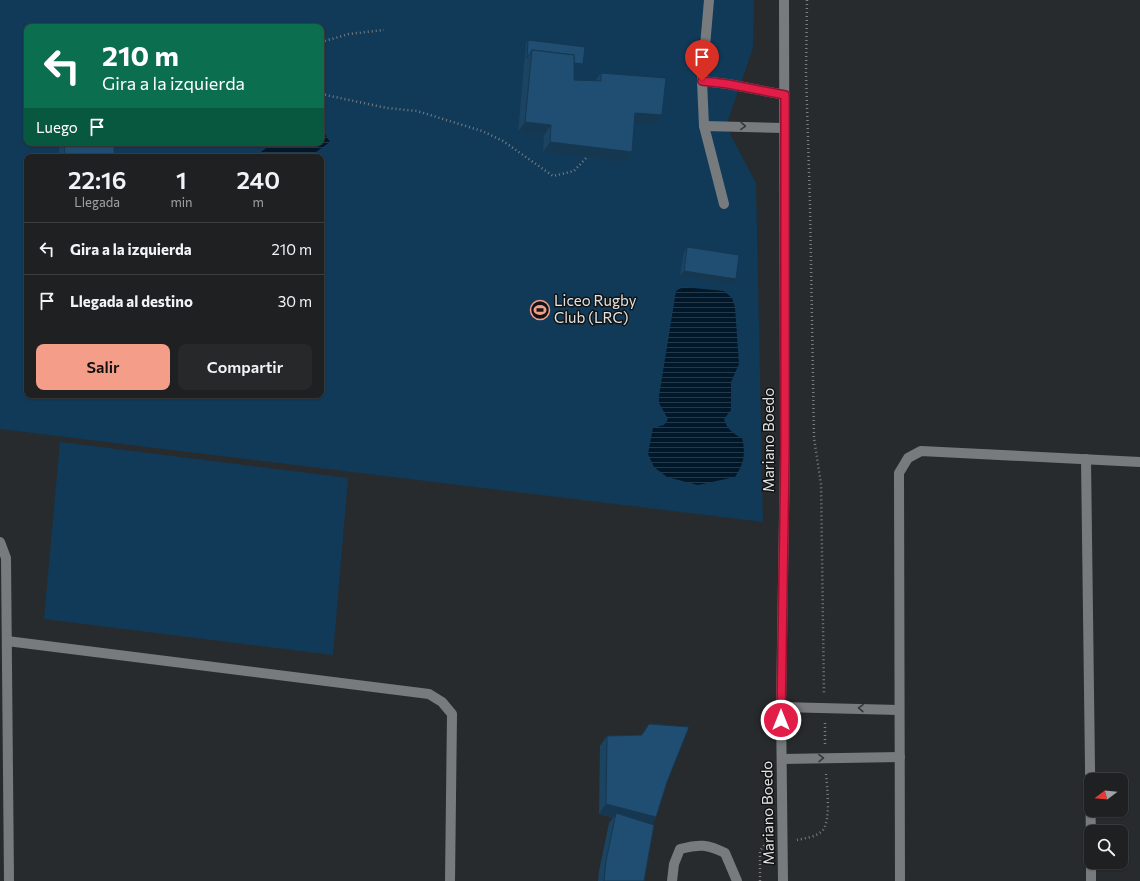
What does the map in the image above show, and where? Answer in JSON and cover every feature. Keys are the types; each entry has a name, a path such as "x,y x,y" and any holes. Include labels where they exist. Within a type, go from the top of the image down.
{"street":[{"path":"709,0 702,81 704,126 724,204"},
{"name":"Mariano Boedo","path":"783,881 781,707 785,452 784,0"},
{"path":"702,81 728,84 785,95"},
{"path":"704,126 785,128"},
{"path":"900,881 899,473 908,458 921,451 1140,462"},
{"path":"1086,459 1091,825"},
{"path":"0,542 6,558 9,881"},
{"path":"7,641 429,694 442,702 452,714 450,881"},
{"path":"781,707 900,710"},
{"path":"782,759 900,757"},
{"path":"672,881 674,864 680,849 700,844 714,847 725,853 737,881"},
{"path":"1091,869 1091,881"}],"path":[{"path":"760,881 760,851 765,844 783,844 814,836 823,830 828,816 824,708 821,484 814,430 806,73 807,0"},
{"path":"324,41 350,34 384,30"},
{"path":"324,95 387,108 417,111 482,131 503,141 553,176 574,171 587,157"}],"shaded area":[{"name":"Liceo Rugby Club (LRC)","path":"0,0 754,0 753,48 726,126 756,183 763,522 0,429"},
{"path":"324,133 330,142 313,154 258,154 269,146 324,146"},
{"path":"683,287 724,291 732,298 735,307 739,364 731,382 731,410 724,419 731,431 742,438 744,454 740,468 735,477 698,485 667,477 654,467 648,454 653,428 664,425 668,419 659,403 659,396 676,291"},
{"path":"60,442 348,478 333,655 44,619"}],"building":[{"path":"528,40 585,47 583,64 574,63 574,55 532,50 527,58"},
{"path":"532,50 574,55 574,80 601,81 601,73 666,78 662,115 635,113 632,152 550,142 551,125 525,122"},
{"path":"64,146 114,146 114,154 65,154"},
{"path":"687,247 739,255 736,279 684,271"},
{"path":"649,724 689,727 667,782 656,817 606,804 607,736 642,735"},
{"path":"616,813 654,825 644,881 604,881 606,861"}],"place":[{"name":"Liceo Rugby Club (LRC)","path":"540,310"}],"route":[{"path":"702,81 728,84 785,95 785,452 781,720"}]}
